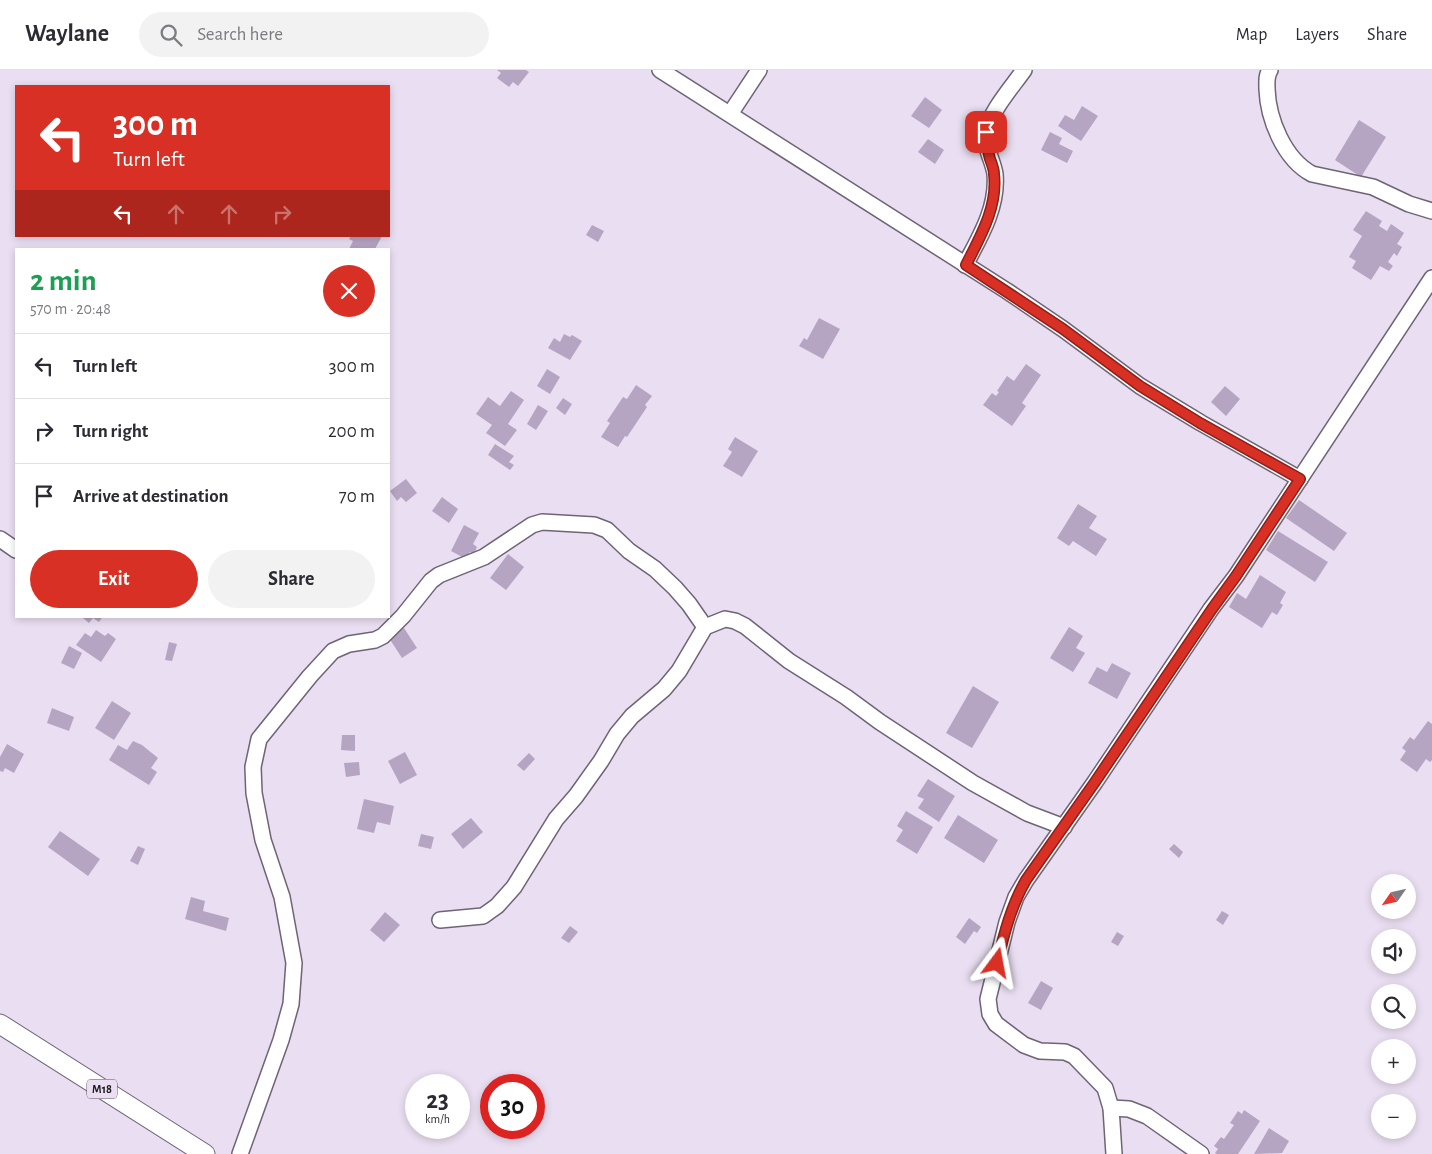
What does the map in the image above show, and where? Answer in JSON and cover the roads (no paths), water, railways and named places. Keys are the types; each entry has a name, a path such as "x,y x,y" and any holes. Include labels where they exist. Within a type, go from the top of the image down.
{"main road":[{"name":"M18","path":"0,1024 205,1154"}],"street":[{"path":"660,70 966,265 1063,329 1140,386 1200,423 1300,479"},
{"path":"730,114 760,70"},
{"path":"966,265 982,234 994,200 994,171 988,154 986,132 990,119 1024,70"},
{"path":"1270,70 1267,74 1267,101 1271,115 1278,134 1292,156 1304,169 1312,174 1373,187 1409,204 1432,211"},
{"path":"1114,1154 1112,1108 1105,1088 1074,1056 1064,1052 1040,1051 1024,1045 996,1024 990,1014 988,999 1007,922 1016,897 1236,576 1432,278"},
{"path":"240,1154 281,1040 291,1004 294,963 282,896 263,840 254,792 253,766 259,739 310,676 333,651 349,644 375,640 383,636 403,616 431,581 439,575 484,557 532,525 542,522 594,524 608,530 629,551 675,588 705,627"},
{"path":"0,539 15,549"},
{"path":"440,920 483,916 497,906 514,887 556,819 576,796 601,761 617,734 632,716 649,703 679,671 705,627 725,619 740,623 789,661 973,783 1027,813 1064,827"},
{"path":"1112,1108 1129,1109 1147,1116 1200,1154"}]}
